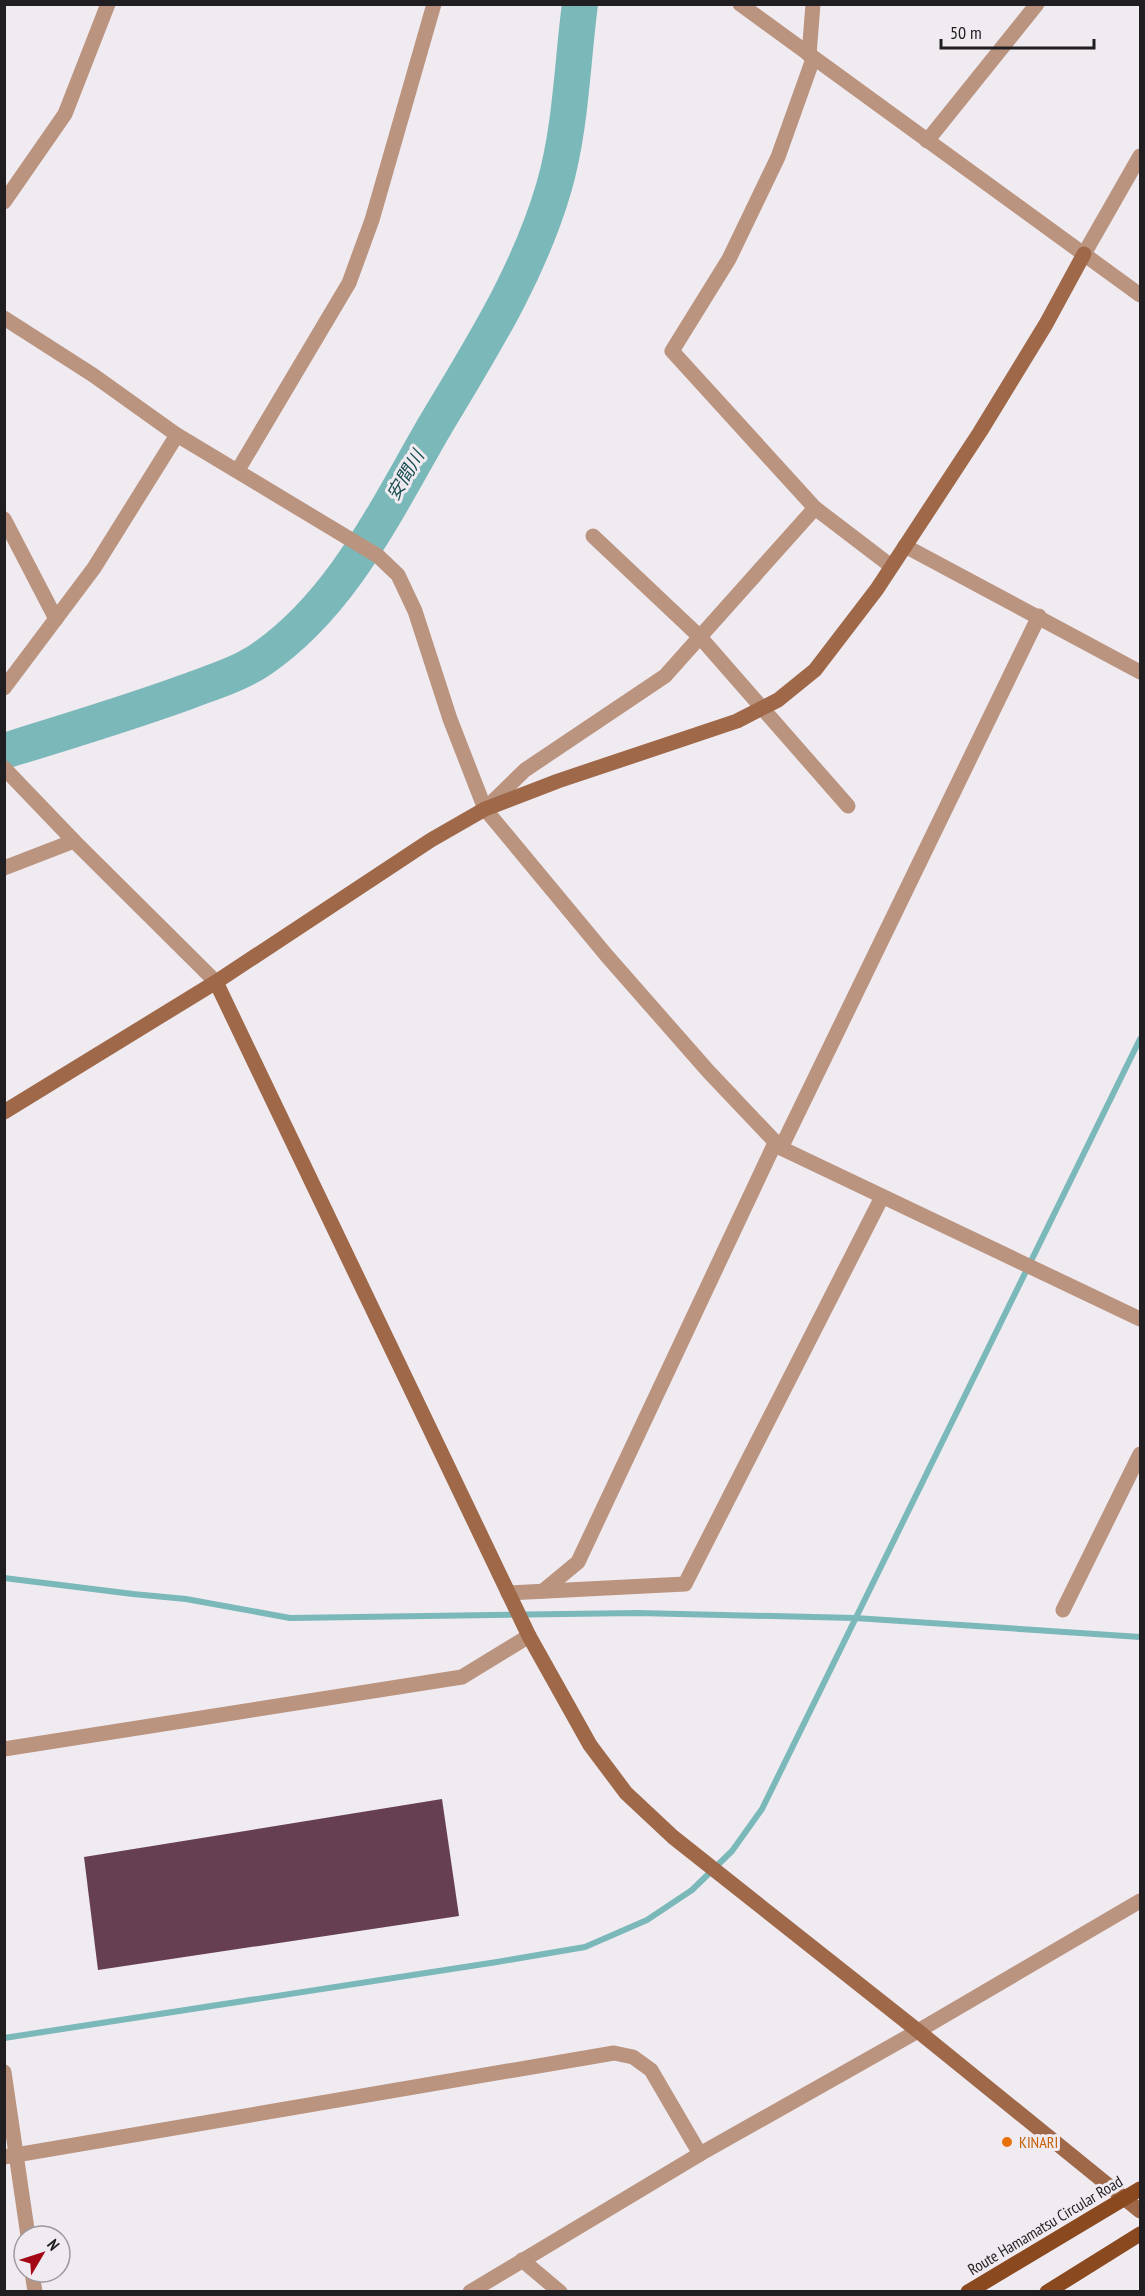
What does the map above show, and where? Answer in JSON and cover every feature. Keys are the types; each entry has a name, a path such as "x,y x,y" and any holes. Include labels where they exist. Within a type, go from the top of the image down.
{"main road":[{"name":"Route Hamamatsu Circular Road","path":"968,2292 1140,2188"},
{"path":"1047,2292 1140,2234"}],"street":[{"path":"4,202 65,114 108,4"},
{"path":"238,470 350,283 372,220 434,4"},
{"path":"740,4 1140,295"},
{"path":"813,4 811,57 778,157 729,259 672,351 815,508 891,566"},
{"path":"927,141 1036,4"},
{"path":"4,1112 216,982 431,840 485,809 558,781 737,721 778,700 815,670 905,546 980,432 1040,334 1140,156"},
{"path":"4,318 93,375 177,435 378,556 398,575 415,611 450,719 485,809 607,956 708,1071 778,1145 882,1197 1023,1261 1140,1319"},
{"path":"4,688 94,568 177,435"},
{"path":"485,809 525,770 665,676 815,508"},
{"path":"4,519 56,619"},
{"path":"593,536 700,637 848,806"},
{"path":"905,546 1140,672"},
{"path":"543,1591 578,1562 778,1145 1039,616"},
{"path":"6,769 74,841 216,982 527,1632 590,1745 626,1793 673,1837 1140,2211"},
{"path":"4,868 74,841"},
{"path":"510,1597 543,1591 685,1584 882,1197"},
{"path":"1063,1610 1140,1454"},
{"path":"4,1749 462,1677 527,1632"},
{"path":"470,2292 700,2154 918,2031 1140,1901"},
{"path":"11,2156 614,2053 633,2057 651,2070 700,2154"},
{"path":"4,2072 11,2156 25,2224"},
{"path":"522,2260 560,2292"}],"building":[{"path":"442,1799 459,1916 98,1970 84,1857"}],"waterway":[{"name":"安間川","path":"4,751 144,707 243,669 260,660 289,638 338,585 379,524 485,341 531,251 560,165 568,119 580,4"},
{"path":"4,2038 585,1947 647,1920 692,1890 732,1851 762,1809 1140,1039"},
{"path":"4,1578 186,1599 290,1618 638,1613 855,1618 1140,1637"}],"place":[{"name":"KINARI","path":"1007,2142"}]}
